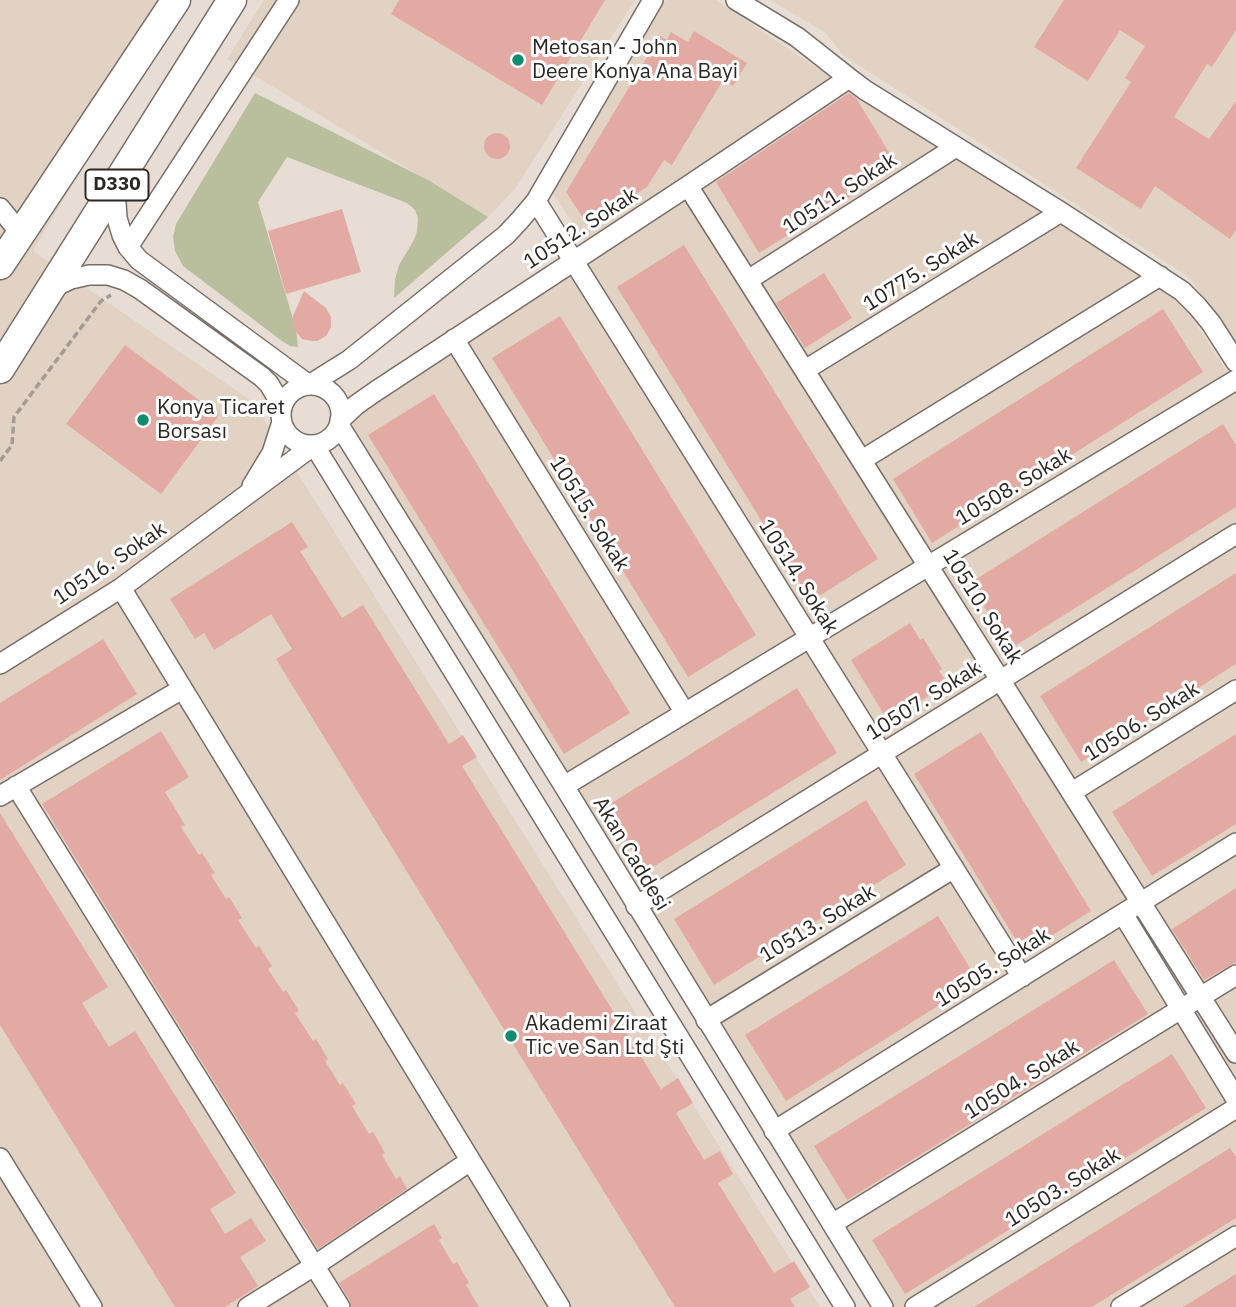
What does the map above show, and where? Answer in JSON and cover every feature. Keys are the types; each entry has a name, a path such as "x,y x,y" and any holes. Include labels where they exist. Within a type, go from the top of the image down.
{"highway":[{"name":"D330","path":"0,265 176,0"},
{"name":"D330","path":"0,369 232,0"}],"street":[{"path":"128,247 289,0"},
{"name":"10512. Sokak","path":"309,385 349,360 506,235 520,220 536,201 653,0"},
{"path":"736,0 797,37 849,78 1182,291 1211,323 1236,362"},
{"name":"10512. Sokak","path":"340,423 366,398 849,78"},
{"name":"10511. Sokak","path":"748,280 956,147"},
{"name":"10510. Sokak","path":"688,186 1236,1053"},
{"path":"52,288 71,279 89,275 108,275 124,280 262,377 269,384 286,431 292,438 314,445 331,437 340,423 340,406 332,393 309,385 150,269 128,247 117,218 115,188"},
{"name":"10514. Sokak","path":"536,201 1022,977"},
{"path":"0,208 21,234"},
{"name":"10775. Sokak","path":"804,370 1061,212"},
{"path":"862,460 1160,276"},
{"name":"10515. Sokak","path":"454,339 685,713"},
{"name":"10508. Sokak","path":"564,786 1236,380"},
{"path":"244,499 272,453 287,397 294,390 309,385"},
{"name":"Akan Caddesi","path":"340,423 883,1307"},
{"path":"314,445 845,1307"},
{"name":"10516. Sokak","path":"0,664 121,588 314,445"},
{"name":"10507. Sokak","path":"636,906 1236,534"},
{"path":"121,588 559,1307"},
{"path":"182,689 8,791 340,1307"},
{"name":"10506. Sokak","path":"1072,792 1236,690"},
{"name":"10505. Sokak","path":"774,1131 1236,843"},
{"name":"10513. Sokak","path":"706,1020 954,868"},
{"path":"1123,914 1236,1099"},
{"name":"10504. Sokak","path":"832,1224 1236,975"},
{"name":"10503. Sokak","path":"915,1307 1236,1108"},
{"path":"0,1158 93,1307"},
{"path":"248,1307 314,1266 470,1160"},
{"path":"1121,1307 1236,1236"}],"path":[{"path":"0,461 12,445 14,417 101,301 118,292 124,280"}],"shaded area":[{"path":"0,0 181,0 33,251 253,402 820,1307 0,1307"},
{"path":"264,0 635,0 515,189 488,217 227,59"},
{"path":"716,0 846,88 1176,294 1236,385 1236,1307 894,1307 351,431 356,414 595,255 549,188 659,2"},
{"path":"770,0 1236,0 1236,345 1189,277 843,55 826,33"}],"green space":[{"path":"255,93 428,180 488,217 394,298 399,265 417,231 418,218 415,210 407,203 287,157 258,202 296,329 298,347 290,346 183,266 175,251 173,237 176,224"}],"building":[{"name":"Metosan - John Deere Konya Ana Bayi","path":"399,0 605,0 542,105 391,14"},
{"path":"1064,0 1236,0 1236,30 1212,67 1207,64 1174,117 1209,139 1236,101 1236,230 1230,239 1155,186 1141,209 1076,168 1131,82 1125,78 1145,46 1120,30 1088,81 1034,47"},
{"path":"694,31 747,63 733,86 723,80 672,165 664,160 647,187 587,224 566,192 660,36 667,40 671,32 688,42"},
{"path":"849,93 856,98 898,167 759,253 716,182"},
{"path":"497,133 506,137 510,146 506,155 497,159 488,155 484,146 488,137"},
{"path":"342,209 361,272 286,294 268,231"},
{"path":"684,245 878,559 811,601 617,287"},
{"path":"824,273 852,318 805,348 776,303"},
{"path":"304,291 326,308 331,317 329,331 317,341 302,339 293,327 293,316"},
{"path":"1163,309 1203,372 932,543 893,479"},
{"path":"560,316 756,635 688,677 492,358"},
{"name":"Konya Ticaret Borsası","path":"125,345 219,415 161,494 66,424"},
{"path":"434,394 630,713 564,754 368,435"},
{"path":"1223,424 1236,445 1236,507 1010,649 970,583"},
{"path":"292,522 308,547 300,551 342,618 363,605 449,744 463,735 477,757 462,766 661,1089 678,1078 693,1103 676,1113 704,1160 720,1151 733,1174 718,1183 774,1273 794,1261 810,1287 790,1299 795,1307 675,1307 276,659 292,649 271,614 214,650 204,633 195,639 170,599"},
{"path":"1236,573 1236,664 1081,762 1040,696"},
{"path":"910,623 920,640 923,638 948,684 888,721 851,660"},
{"path":"103,639 137,694 0,780 0,703"},
{"path":"797,688 837,753 645,872 605,807"},
{"path":"161,731 189,777 165,792 185,825 181,827 199,855 202,853 215,873 211,875 242,918 238,920 256,948 259,946 272,966 268,969 283,992 286,990 299,1011 295,1013 313,1041 316,1039 328,1059 325,1061 356,1104 352,1106 369,1134 373,1132 396,1179 400,1176 407,1189 318,1249 42,804"},
{"path":"981,732 1091,911 1024,953 914,774"},
{"path":"1236,734 1236,824 1152,876 1112,812"},
{"path":"866,800 906,865 714,985 674,919"},
{"path":"0,813 108,987 82,1003 109,1047 135,1031 236,1193 210,1209 225,1234 251,1218 266,1241 240,1257 258,1286 225,1307 175,1307 0,1025"},
{"path":"1236,888 1236,962 1204,980 1172,929"},
{"path":"938,916 978,981 786,1101 745,1035"},
{"path":"1114,960 1148,1014 847,1200 814,1146"},
{"path":"1172,1054 1206,1108 905,1294 872,1240"},
{"path":"1230,1148 1236,1157 1236,1218 1092,1307 974,1307"},
{"path":"434,1224 442,1238 439,1240 453,1264 457,1262 479,1307 352,1307 339,1283"},
{"path":"1236,1274 1236,1307 1183,1307"}],"place":[{"name":"Metosan - John Deere Konya Ana Bayi","path":"518,60"},
{"name":"Konya Ticaret Borsası","path":"143,420"},
{"name":"Akademi Ziraat Tic ve San Ltd Şti","path":"511,1036"}]}
